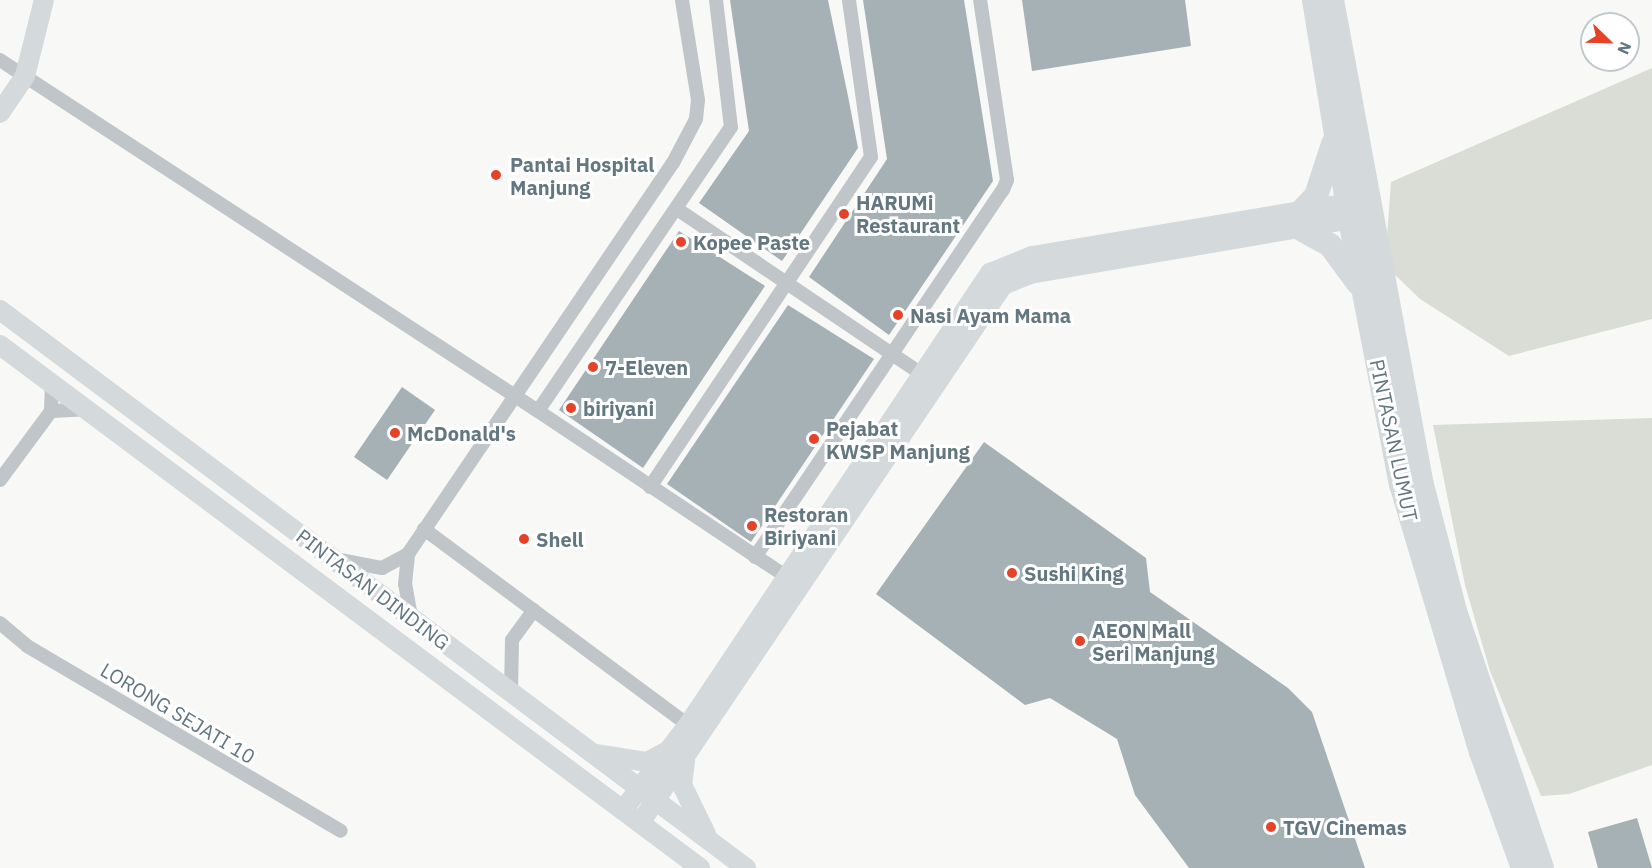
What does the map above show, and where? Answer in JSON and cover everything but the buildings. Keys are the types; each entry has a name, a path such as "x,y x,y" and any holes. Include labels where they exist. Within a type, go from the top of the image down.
{"highway":[{"name":"PINTASAN LUMUT","path":"1314,0 1336,131 1358,210 1422,485 1455,611 1542,868"},
{"name":"PINTASAN LUMUT","path":"1332,0 1358,210 1363,290 1401,484 1425,571 1481,752 1523,868"},
{"path":"1336,131 1322,183 1300,221 1330,245 1363,290"}],"main road":[{"path":"0,113 25,76 44,0"},
{"path":"640,823 649,795 695,730 927,378 996,291 1010,279 1358,210"},
{"name":"PINTASAN DINDING","path":"0,310 746,868"},
{"name":"PINTASAN DINDING","path":"0,345 700,868"},
{"path":"592,753 647,762 679,753"},
{"path":"679,753 682,785 711,841"},
{"path":"623,810 649,795"}],"street":[{"path":"411,617 404,572 408,554 673,163 696,119 698,100 682,0"},
{"path":"538,411 677,209 733,122 716,0"},
{"path":"650,487 872,150 849,0"},
{"path":"755,557 1007,180 980,0"},
{"path":"0,60 538,411 793,581"},
{"path":"677,209 787,281 927,378"},
{"path":"0,480 51,411 52,384"},
{"path":"51,411 86,409"},
{"path":"424,529 695,730"},
{"path":"330,556 382,568 408,554"},
{"path":"511,692 512,640 534,610"},
{"name":"LORONG SEJATI 10","path":"0,623 27,646 341,831"}],"shaded area":[{"path":"1652,68 1652,319 1509,356 1420,299 1385,265 1391,182"},
{"path":"1652,418 1652,765 1569,794 1541,796 1490,671 1465,585 1433,425"}],"place":[{"name":"Pantai Hospital Manjung","path":"496,175"},
{"name":"HARUMi Restaurant","path":"844,214"},
{"name":"Kopee Paste","path":"681,242"},
{"name":"Nasi Ayam Mama","path":"898,315"},
{"name":"7-Eleven","path":"593,367"},
{"name":"biriyani","path":"571,408"},
{"name":"McDonald's","path":"395,433"},
{"name":"Pejabat KWSP Manjung","path":"814,439"},
{"name":"Restoran Biriyani","path":"752,526"},
{"name":"Shell","path":"524,539"},
{"name":"Sushi King","path":"1012,573"},
{"name":"AEON Mall Seri Manjung","path":"1080,641"},
{"name":"TGV Cinemas","path":"1271,827"}]}
